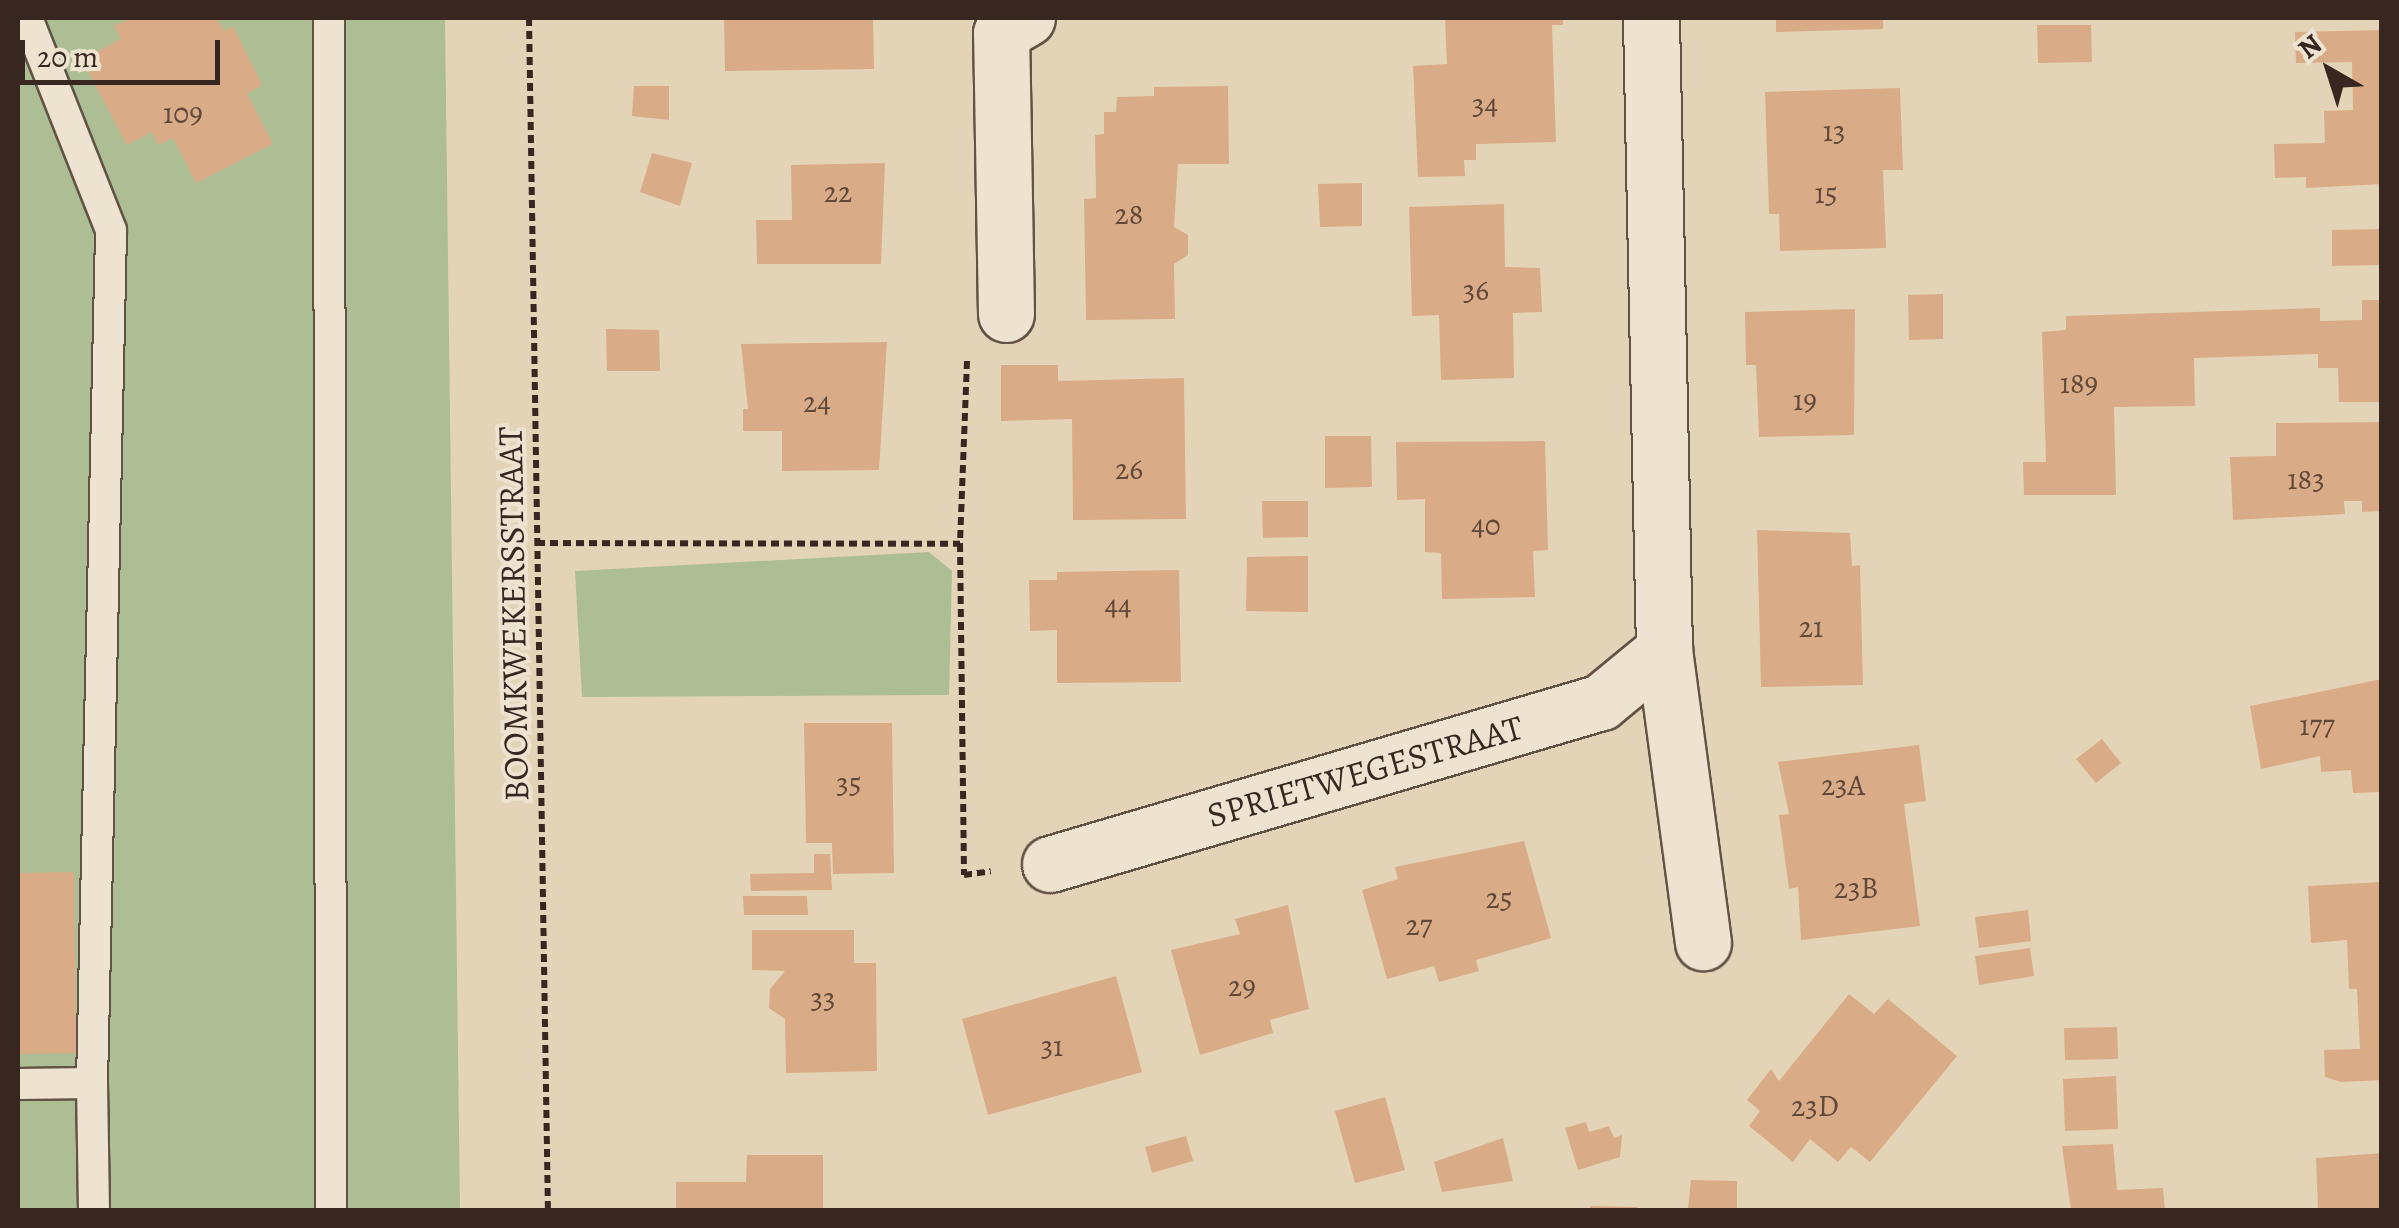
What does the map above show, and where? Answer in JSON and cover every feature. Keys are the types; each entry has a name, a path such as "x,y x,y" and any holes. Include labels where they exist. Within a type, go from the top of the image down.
{"street":[{"path":"1006,314 1001,33 1028,18"},
{"path":"1651,18 1664,650 1703,942"},
{"name":"SPRIETWEGESTRAAT","path":"1050,864 1601,702 1664,650"}],"lane":[{"path":"27,18 110,230 92,1082 94,1210"},
{"path":"329,18 330,1210"},
{"path":"18,1084 92,1082"}],"path":[{"name":"BOOMKWEKERSSTRAAT","path":"529,18 548,1210"},
{"path":"1006,314 963,366 960,544 964,875 1050,864"},
{"path":"537,544 960,544"}],"green space":[{"path":"18,18 445,18 460,1210 18,1210"},
{"path":"929,552 952,571 949,695 582,697 575,571"}],"building":[{"path":"131,18 217,18 224,31 233,26 262,85 247,94 273,144 196,183 173,138 158,145 152,132 127,145 82,60 121,39 114,26"},
{"path":"724,18 873,18 874,69 725,71"},
{"path":"1445,18 1563,18 1563,25 1552,25 1556,142 1476,144 1476,160 1464,160 1465,176 1418,177 1413,66 1447,64"},
{"path":"1776,18 1883,18 1883,29 1776,32"},
{"path":"2037,25 2091,25 2092,62 2038,63"},
{"path":"2382,30 2382,184 2306,188 2306,177 2275,178 2274,144 2325,143 2324,111 2353,110 2352,62 2296,63 2295,32"},
{"path":"634,86 669,86 669,120 632,116"},
{"path":"1228,86 1229,164 1178,164 1174,227 1188,235 1188,255 1174,264 1175,319 1086,320 1084,199 1096,198 1095,135 1104,134 1104,112 1116,112 1117,97 1154,96 1154,87"},
{"path":"1900,88 1903,170 1883,170 1886,248 1780,251 1779,214 1769,214 1765,92"},
{"path":"652,153 692,163 680,206 640,192"},
{"path":"885,163 881,264 757,264 756,220 792,220 791,165"},
{"path":"1362,183 1362,226 1320,227 1318,184"},
{"path":"1504,204 1505,267 1540,268 1542,312 1513,313 1514,378 1441,380 1439,315 1412,316 1409,207"},
{"path":"2382,229 2382,265 2332,266 2332,230"},
{"path":"1943,294 1943,339 1909,340 1908,295"},
{"path":"2362,300 2382,300 2382,402 2339,402 2338,368 2318,368 2318,354 2194,358 2195,406 2114,407 2116,495 2024,495 2023,462 2046,462 2042,332 2066,330 2066,316 2320,308 2320,321 2362,320"},
{"path":"1855,309 1854,435 1759,437 1756,365 1746,365 1745,312"},
{"path":"606,329 659,330 660,371 607,371"},
{"path":"887,342 879,470 782,471 782,431 743,431 743,409 748,409 741,344"},
{"path":"1001,365 1058,365 1058,381 1184,378 1186,519 1073,520 1072,419 1001,421"},
{"path":"2382,422 2382,511 2362,512 2362,501 2344,501 2345,514 2233,520 2230,457 2276,456 2276,423"},
{"path":"1325,436 1371,436 1372,487 1325,488"},
{"path":"1545,441 1548,550 1533,551 1535,597 1442,599 1441,553 1425,552 1425,499 1397,500 1396,442"},
{"path":"1262,501 1308,501 1308,537 1263,538"},
{"path":"1757,530 1850,533 1852,566 1860,565 1863,685 1761,687"},
{"path":"1308,556 1308,612 1246,611 1247,557"},
{"path":"1179,570 1181,682 1057,683 1057,630 1030,631 1029,580 1057,580 1057,572"},
{"path":"2382,679 2382,792 2353,793 2351,770 2321,772 2320,756 2261,769 2250,706"},
{"path":"804,723 892,723 894,873 833,874 832,843 806,843"},
{"path":"2102,739 2121,763 2096,783 2076,759"},
{"path":"1919,745 1926,801 1904,804 1920,926 1801,940 1798,887 1789,889 1779,815 1789,814 1778,762"},
{"path":"1524,841 1551,938 1476,960 1479,971 1439,982 1434,966 1387,979 1362,890 1398,879 1395,867"},
{"path":"814,854 830,854 832,890 751,891 750,874 814,873"},
{"path":"74,872 76,1053 18,1054 18,873"},
{"path":"2382,882 2382,1080 2341,1082 2325,1077 2324,1050 2360,1049 2357,989 2349,989 2347,940 2311,943 2308,886"},
{"path":"743,896 807,896 808,915 744,915"},
{"path":"1288,905 1309,1009 1270,1020 1273,1033 1200,1055 1171,950 1240,934 1235,919"},
{"path":"2028,910 2031,941 1979,948 1975,917"},
{"path":"752,930 854,930 854,963 876,963 877,1071 786,1073 785,1019 769,1008 770,989 785,971 752,970"},
{"path":"2030,948 2034,976 1979,985 1975,956"},
{"path":"1116,976 1142,1072 988,1115 962,1019"},
{"path":"1849,994 1874,1014 1888,999 1957,1056 1870,1162 1851,1147 1838,1162 1810,1139 1793,1162 1749,1126 1760,1111 1747,1100 1771,1069 1779,1081"},
{"path":"2117,1027 2118,1059 2065,1060 2064,1028"},
{"path":"2116,1076 2118,1129 2065,1131 2063,1079"},
{"path":"1385,1097 1405,1170 1355,1183 1335,1111"},
{"path":"1586,1122 1589,1132 1609,1126 1614,1138 1622,1135 1620,1157 1578,1170 1565,1128"},
{"path":"1186,1136 1193,1161 1152,1173 1145,1147"},
{"path":"1503,1138 1513,1181 1442,1192 1434,1162"},
{"path":"2113,1144 2117,1190 2163,1188 2165,1210 2071,1210 2062,1146"},
{"path":"2382,1153 2382,1210 2318,1210 2316,1158"},
{"path":"747,1155 823,1155 823,1210 676,1210 676,1182 746,1182"},
{"path":"1691,1180 1737,1181 1737,1210 1688,1209"},
{"path":"1590,1206 1637,1207 1637,1210 1590,1210"}]}
